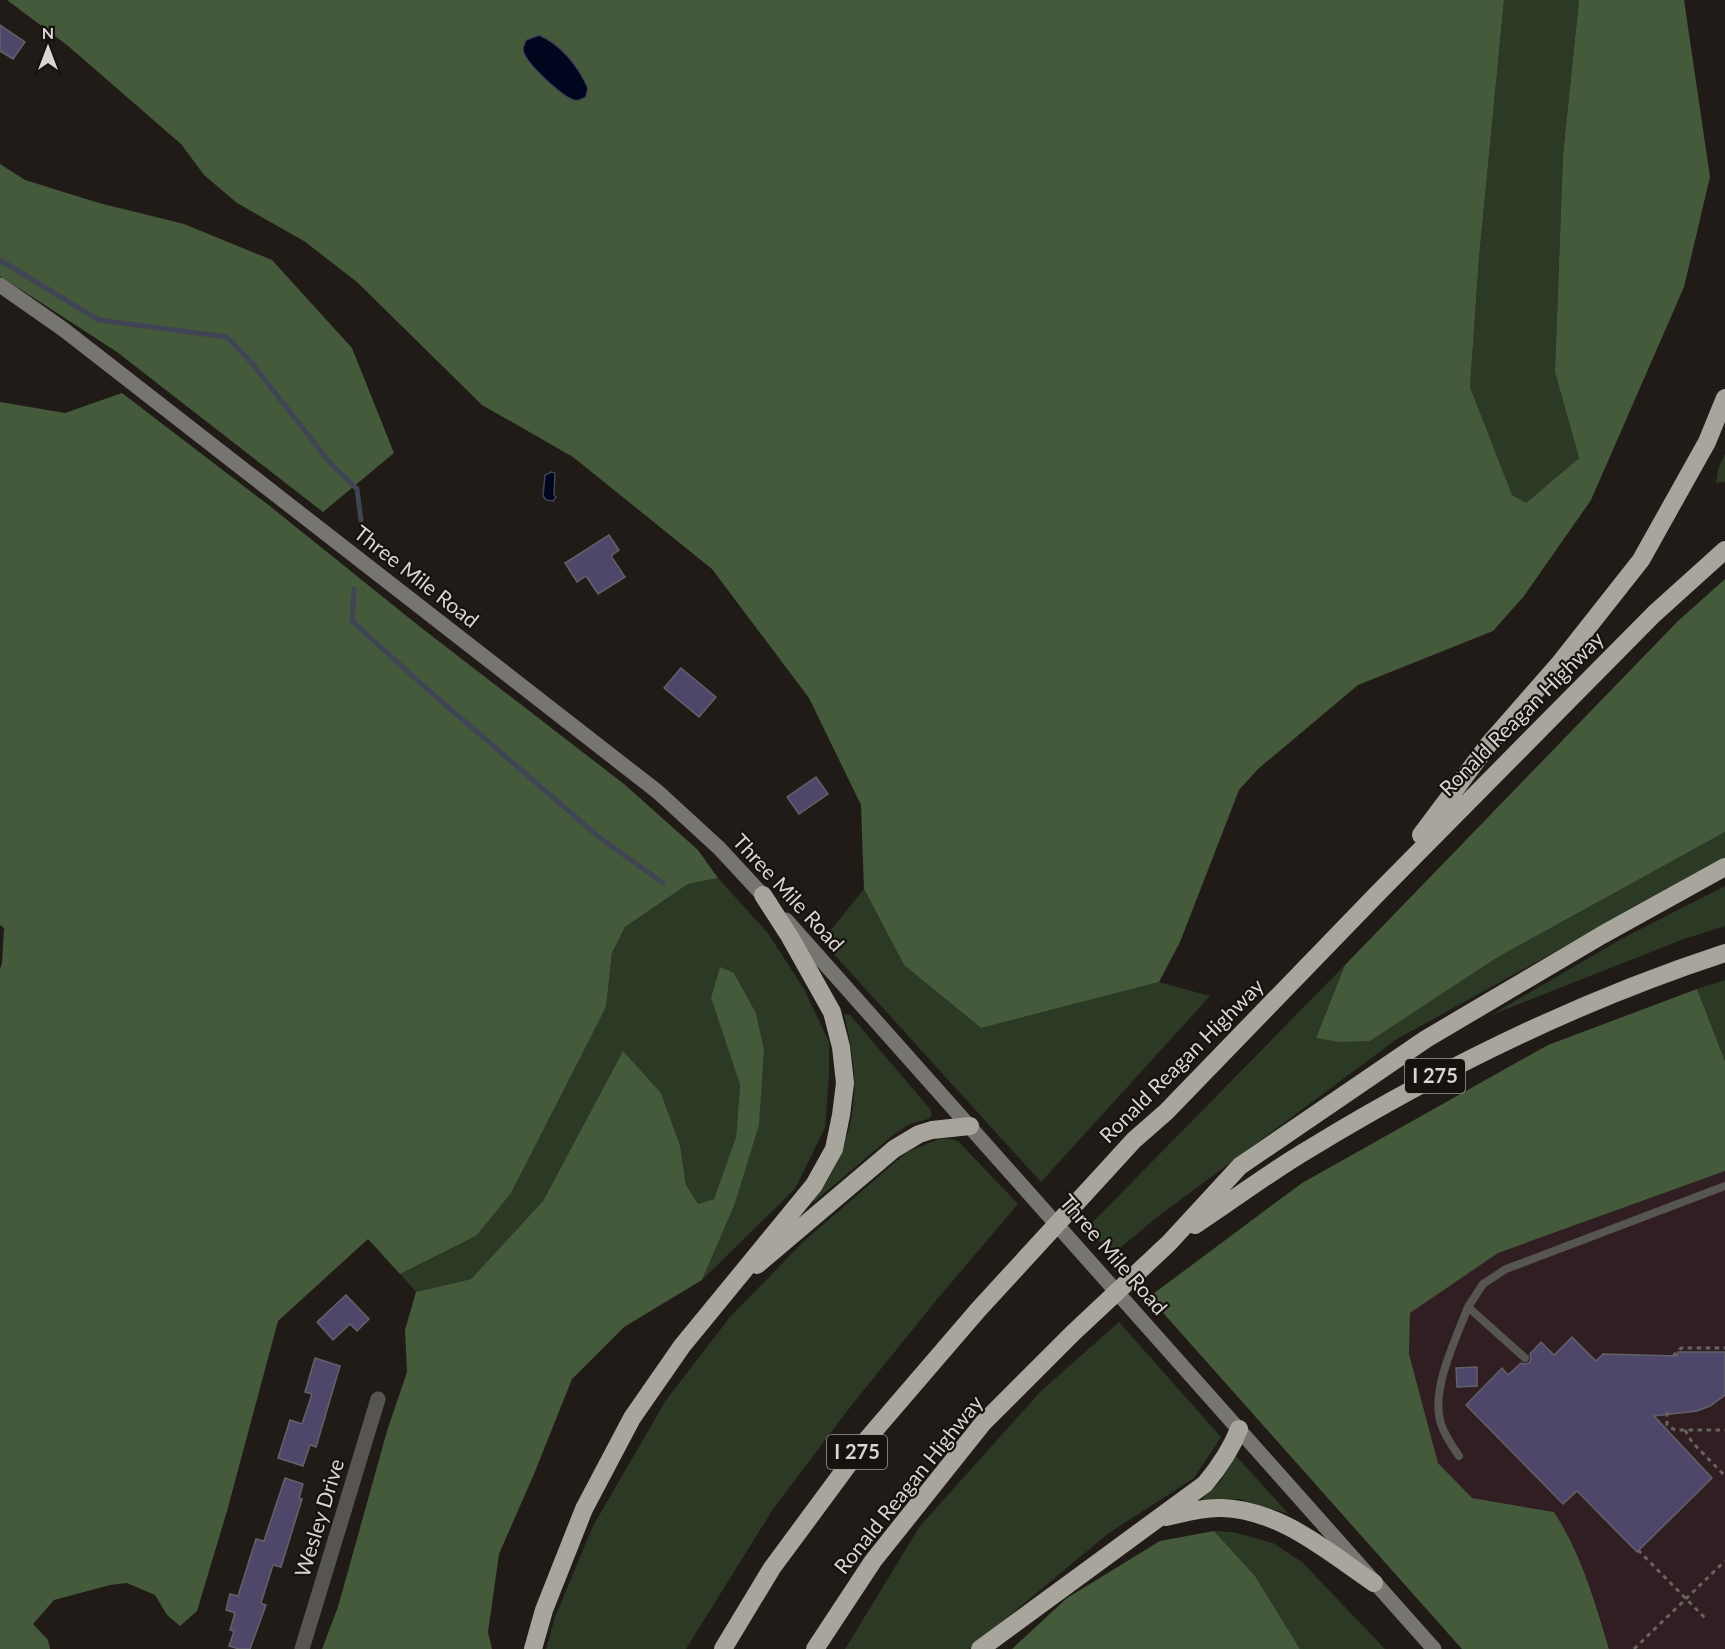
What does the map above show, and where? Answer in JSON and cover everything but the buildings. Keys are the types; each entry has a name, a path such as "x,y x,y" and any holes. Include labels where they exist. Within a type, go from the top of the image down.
{"highway":[{"path":"1379,892 1489,744 1559,664 1641,560 1707,442 1725,398"},
{"name":"Ronald Reagan Highway","path":"723,1649 772,1568 868,1438 1102,1174 1134,1140 1174,1104 1653,614 1725,550"},
{"path":"1169,1243 1240,1166 1426,1039 1602,934 1725,867"},
{"path":"533,1649 544,1610 584,1509 632,1418 682,1346 814,1185 834,1149 841,1115 844,1083 841,1047 832,1012 790,937 763,895"},
{"name":"I 275","path":"1169,1243 1307,1150 1472,1057 1549,1021 1725,953"},
{"path":"737,1281 772,1255 894,1149 919,1134 932,1130 970,1126"},
{"name":"Ronald Reagan Highway","path":"815,1649 873,1561 983,1424 1073,1333 1169,1243"},
{"path":"980,1649 1205,1484 1232,1448 1239,1429"},
{"path":"1159,1519 1202,1509 1221,1508 1245,1510 1272,1518 1296,1530 1374,1583"}],"street":[{"name":"Three Mile Road","path":"0,285 63,329 651,786 719,848 970,1126 1434,1649"},
{"name":"Wesley Drive","path":"302,1649 378,1399"}],"lane":[{"path":"1459,1456 1446,1436 1437,1407 1447,1362 1468,1307 1483,1284 1506,1269 1725,1186"},
{"path":"1468,1307 1525,1358"}],"path":[{"path":"1673,1356 1681,1348 1725,1348"},
{"path":"1667,1412 1668,1425 1675,1430 1725,1430"},
{"path":"1684,1430 1692,1442 1725,1476"},
{"path":"1638,1551 1707,1620"},
{"path":"1634,1649 1725,1561"}],"shaded area":[{"path":"1725,1171 1725,1649 1609,1649 1593,1595 1555,1512 1471,1498 1438,1463 1409,1354 1410,1313 1498,1253"}],"green space":[{"path":"7,0 1504,0 1479,258 1470,387 1512,495 1526,503 1579,458 1555,372 1563,155 1579,0 1684,0 1710,177 1684,287 1591,500 1524,596 1493,631 1358,685 1258,769 1239,790 1180,942 1159,982 981,1028 904,965 864,889 861,805 809,698 712,569 573,457 482,405 357,282 304,241 237,203 204,175 181,144 67,45"},
{"path":"1504,0 1579,0 1563,155 1555,372 1579,458 1526,503 1512,496 1470,387 1479,258"},
{"path":"0,164 25,180 99,203 184,224 272,260 352,348 394,453 323,512 117,352 0,276"},
{"path":"122,393 624,784 698,850 718,878 688,884 625,927 612,953 606,1007 511,1193 476,1236 400,1274 368,1239 278,1321 227,1511 197,1611 180,1626 167,1615 155,1595 127,1583 110,1585 54,1600 33,1624 48,1640 50,1649 0,1649 0,969 4,928 0,925 0,402 65,413"},
{"path":"1725,454 1725,482 1716,483 1718,469"},
{"path":"1725,579 1725,832 1498,957 1370,1041 1339,1042 1316,1038 1345,965 1678,621"},
{"path":"1725,832 1725,858 1397,1039 1156,1218 1113,1254 1086,1229 1345,965 1316,1038 1370,1041 1498,957"},
{"path":"718,878 767,932 804,989 829,1042 825,1128 795,1189 702,1280 734,1206 764,1049 756,1013 734,973 711,998 740,1085 736,1137 714,1199 698,1204 686,1185 680,1145 661,1093 623,1052 543,1201 471,1279 416,1292 400,1274 476,1236 606,1007 612,953 625,927 688,884"},
{"path":"1725,886 1725,926 1684,939 1491,1015 1623,938"},
{"path":"864,889 904,965 981,1028 1159,982 1210,996 1041,1182 822,941"},
{"path":"720,967 734,973 756,1013 764,1049 759,1125 734,1206 702,1280 624,1327 572,1379 499,1554 488,1632 492,1649 322,1649 338,1607 387,1431 407,1372 405,1330 416,1292 471,1279 543,1201 623,1051 661,1093 680,1145 686,1185 698,1204 714,1199 736,1137 740,1085 711,998"},
{"path":"1725,980 1725,1061 1697,989"},
{"path":"1697,989 1725,1061 1725,1171 1498,1253 1410,1313 1409,1354 1438,1463 1472,1498 1554,1512 1580,1561 1609,1649 1462,1649 1149,1297 1302,1183 1548,1045"},
{"path":"844,1014 850,1015 931,1110 932,1115 928,1119 910,1124 893,1135 814,1202 814,1198 832,1172 847,1136 854,1102 854,1068"},
{"path":"939,1139 952,1139 959,1142 1018,1204 851,1406 773,1509 686,1649 546,1649 555,1617 593,1526 666,1400 730,1317 804,1241 907,1152"},
{"path":"1119,1322 1221,1437 1194,1478 1109,1533 969,1649 845,1649 920,1526 1041,1391"},
{"path":"1236,1456 1289,1514 1239,1499 1201,1500 1220,1482"},
{"path":"1214,1531 1233,1532 1273,1543 1302,1562 1385,1649 1300,1649 1255,1576"},
{"path":"1214,1531 1255,1576 1300,1649 1012,1649 1067,1598 1160,1541"}],"water":[{"path":"539,35 555,44 574,64 588,88 586,97 576,101 567,97 529,62 523,49 526,40"},
{"path":"555,473 554,495 556,497 553,501 546,500 543,496 545,475"}],"waterway":[{"path":"0,260 99,320 227,337 251,362 331,464 357,489 361,520"},
{"path":"354,589 352,621 427,689 599,837 663,883"}]}
